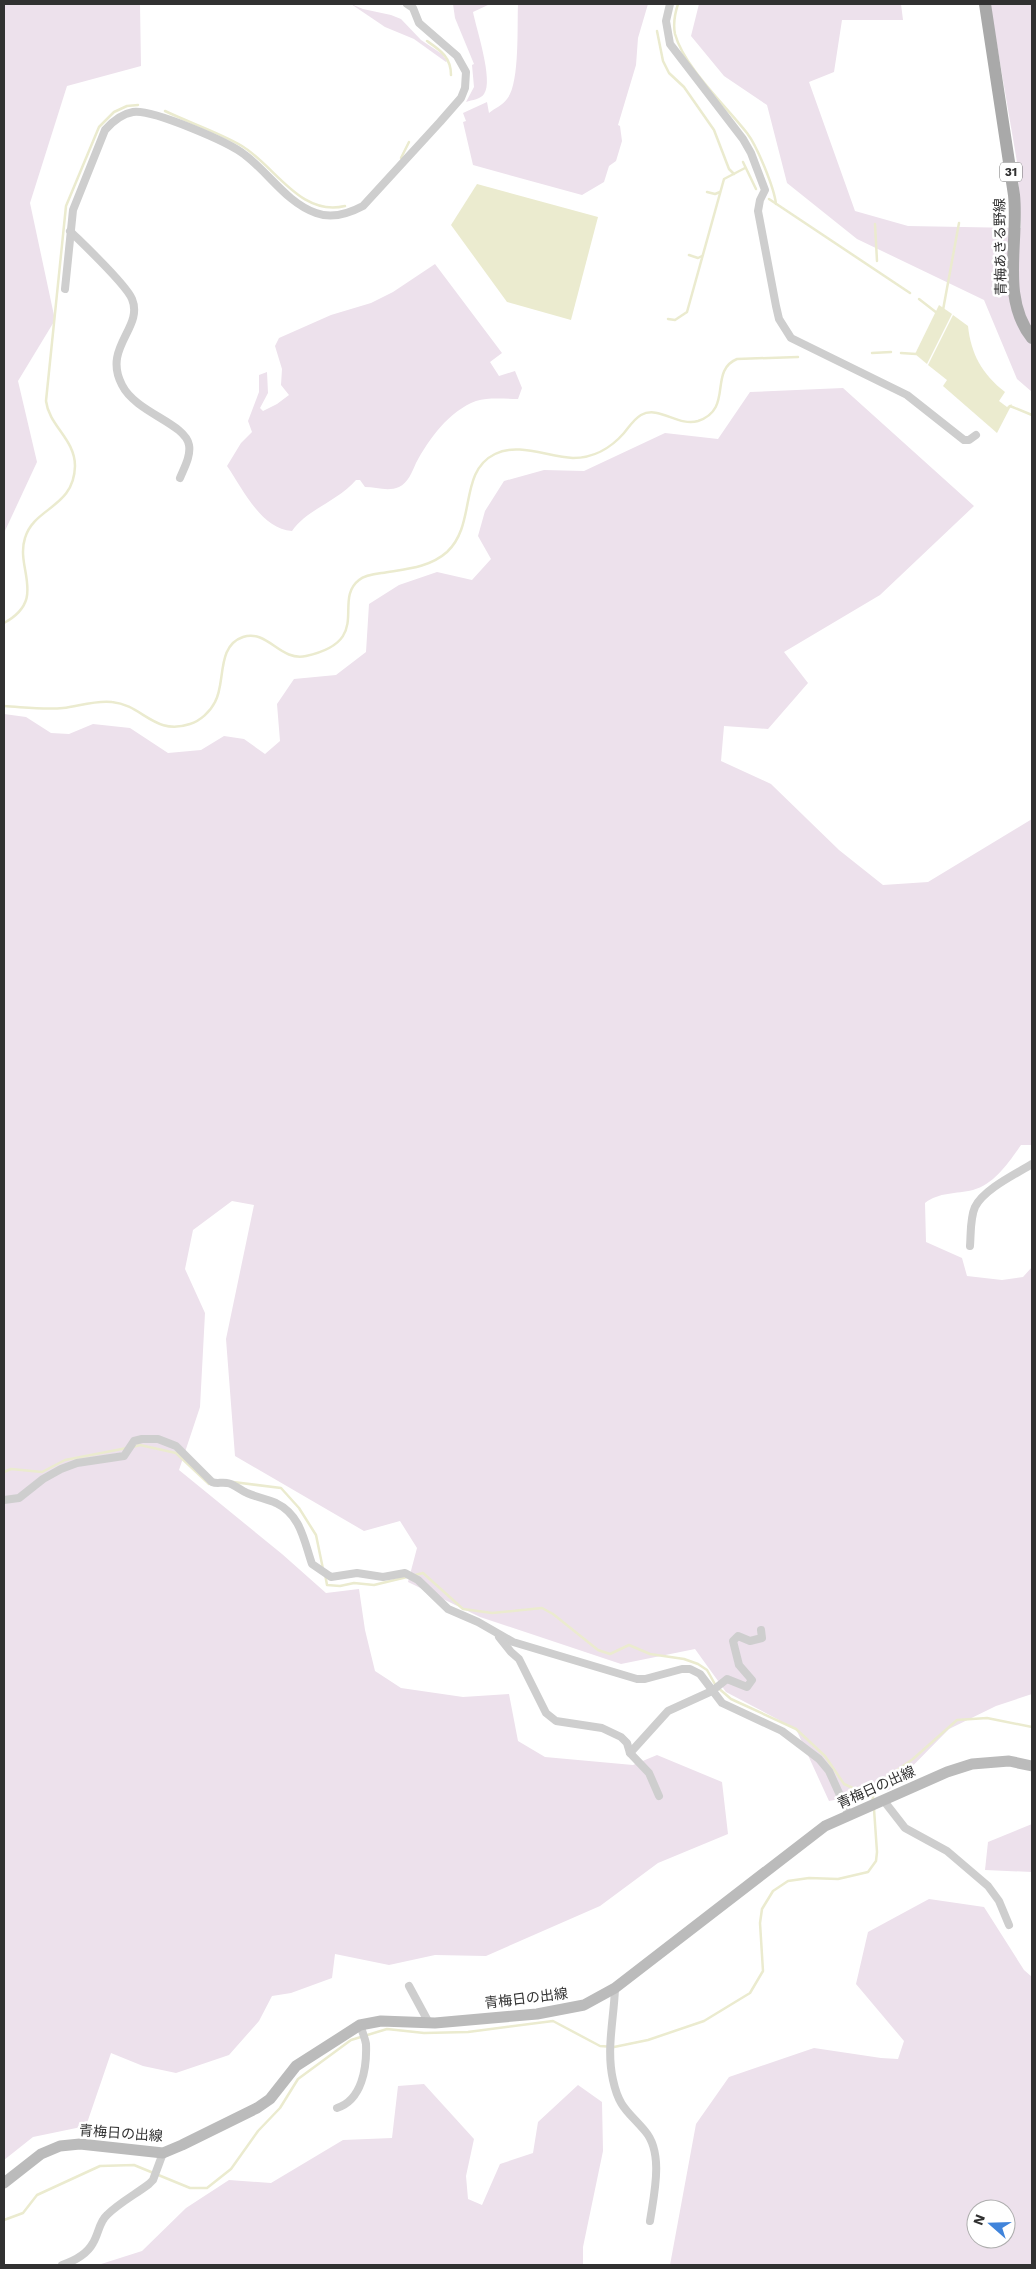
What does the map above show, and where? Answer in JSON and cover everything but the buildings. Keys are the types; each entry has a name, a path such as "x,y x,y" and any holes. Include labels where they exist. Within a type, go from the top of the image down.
{"main road":[{"name":"青梅あきる野線","path":"985,4 1017,217 1013,276 1014,297 1021,321 1032,338"},
{"name":"青梅日の出線","path":"4,2183 41,2154 60,2146 80,2144 163,2153 257,2108 270,2099 296,2066 361,2028 381,2021 429,2023 563,2010 584,2005 615,1988 825,1826 972,1764 1009,1761 1032,1766"}],"street":[{"path":"670,4 666,21 670,44 743,139 751,153 765,190 760,200 758,211 776,306 784,329 801,344 907,395 964,440 969,440 976,435"},
{"path":"65,289 70,232 78,193 99,142 112,122 131,112 159,116 236,148 298,202 316,213 336,216 354,211 363,206 461,98 465,88 466,72 457,56 419,23 411,5"},
{"path":"70,232 132,297 134,315 116,359 119,378 129,396 137,404 176,427 184,435 189,444 189,454 180,478"},
{"path":"970,1246 972,1217 976,1206 987,1193 1032,1164"},
{"path":"4,1500 20,1498 43,1479 61,1469 77,1463 124,1456 134,1441 158,1439 176,1446 212,1482 218,1484 227,1482 247,1493 275,1502 287,1509 298,1524 309,1548 312,1564 326,1574 338,1577 357,1573 383,1577 405,1573 425,1585 448,1609 513,1642 637,1679 646,1679 672,1671 690,1669 700,1674 722,1703 777,1728 810,1751 829,1771 850,1815"},
{"path":"630,1752 668,1711 712,1691 727,1679 747,1687 752,1680 739,1665 733,1641 738,1636 750,1641 762,1638 761,1630"},
{"path":"497,1633 519,1660 546,1713 556,1721 602,1728 621,1737 627,1744 630,1752 649,1773 659,1796"},
{"path":"876,1804 906,1828 947,1851 988,1886 999,1901 1009,1925"},
{"path":"409,1986 429,2023"},
{"path":"615,1988 609,2053 613,2081 621,2106 628,2116 645,2132 653,2146 654,2190 650,2221"},
{"path":"336,2108 352,2100 357,2093 364,2062 366,2042 361,2028"},
{"path":"62,2265 73,2261 86,2251 93,2243 100,2224 107,2215 153,2180 163,2153"}],"shaded area":[{"path":"4,4 140,4 141,66 67,86 30,203 55,320 18,381 37,462 4,533"},
{"path":"351,4 401,19 421,40 442,54 447,61 414,39 385,27"},
{"path":"453,4 490,4 473,12 486,67 487,87 481,97 466,102 474,87 472,65 474,64 455,18"},
{"path":"518,4 648,4 638,38 636,65 618,125 620,126 622,141 616,161 609,166 604,182 582,195 473,165 463,122 466,121 463,113 487,102 489,113 505,101 511,91 516,68"},
{"path":"699,4 901,4 903,20 842,20 834,72 809,82 855,211 908,226 1021,228 1018,168 990,4 1032,4 1032,392 1017,379 984,300 857,239 787,183 767,105 724,76 691,36"},
{"path":"477,184 598,217 571,320 507,302 451,225"},
{"path":"435,264 502,353 490,362 499,376 515,371 522,388 518,399 476,401 457,412 434,435 407,480 399,487 386,489 365,487 360,480 356,480 340,494 298,523 292,531 281,529 271,523 262,516 246,496 227,466 241,443 252,432 248,421 259,392 259,375 267,372 268,393 260,408 263,411 289,395 281,385 282,369 275,346 279,338 331,315 371,303 393,292"},
{"path":"939,305 952,314 927,364 915,354"},
{"path":"953,315 968,326 972,346 979,363 990,378 1005,392 999,401 1007,407 1012,404 997,433 943,386 947,380 928,365"},
{"path":"843,388 974,506 880,595 784,652 808,683 768,729 724,726 721,761 771,784 839,850 883,885 928,882 1032,819 1032,1145 1021,1145 1001,1172 981,1187 942,1195 925,1203 926,1242 962,1258 967,1276 1002,1280 1023,1277 1032,1267 1032,1694 996,1706 949,1729 889,1790 829,1801 796,1729 726,1692 695,1649 621,1664 480,1617 408,1582 417,1548 400,1521 364,1531 235,1456 226,1339 254,1205 232,1201 193,1230 185,1269 205,1313 200,1407 179,1470 282,1554 326,1593 359,1589 365,1630 375,1671 401,1688 463,1697 509,1694 518,1741 545,1757 633,1765 657,1755 722,1782 728,1834 658,1863 600,1906 486,1956 435,1955 389,1965 335,1954 332,1978 291,1993 272,1996 259,2021 229,2055 176,2073 143,2066 111,2053 86,2126 33,2137 4,2160 4,714 26,717 51,733 69,734 93,724 130,728 168,753 201,750 224,736 244,739 265,754 280,741 277,704 294,679 336,675 366,652 369,604 399,585 437,572 472,580 491,559 478,536 485,511 504,481 544,470 584,471 665,433 718,439 750,392"},
{"path":"1032,1824 1032,1872 985,1870 988,1842"},
{"path":"929,1899 984,1907 1024,1970 1032,1977 1032,2265 670,2265 696,2124 729,2077 814,2048 898,2059 904,2041 856,1984 868,1932"},
{"path":"424,2084 474,2139 466,2176 468,2199 482,2205 500,2164 533,2153 538,2122 578,2085 602,2102 603,2151 583,2247 583,2265 98,2265 142,2251 186,2208 229,2180 271,2183 343,2140 392,2138 398,2086"}],"waterway":[{"path":"678,4 674,26 680,47 706,86 751,139 769,177 776,204"},
{"path":"657,31 663,61 669,73 684,87 714,130 729,169 734,174"},
{"path":"427,41 447,59 451,75"},
{"path":"4,623 17,614 24,604 27,594 23,550 25,538 36,520 68,491 73,480 74,456 67,440 52,418 46,401 66,206 99,127 114,112 127,106 138,105"},
{"path":"165,111 242,146 301,197 315,204 329,207 345,206"},
{"path":"401,158 409,142"},
{"path":"743,162 756,189"},
{"path":"668,319 675,320 687,312 724,179 745,168"},
{"path":"707,192 715,194 720,192"},
{"path":"769,199 910,293"},
{"path":"943,310 959,223"},
{"path":"875,224 877,261"},
{"path":"689,255 698,258 702,256"},
{"path":"919,299 937,313"},
{"path":"872,353 891,352"},
{"path":"901,353 916,354"},
{"path":"4,706 56,709 94,702 112,702 123,704 149,719 167,726 178,727 194,723 204,716 215,702 225,657 234,642 243,637 260,637 281,651 297,657 327,649 339,641 346,631 349,599 352,589 359,580 370,575 425,565 447,552 456,540 462,527 471,486 476,473 484,462 495,454 513,449 580,458 607,448 641,415 655,413 683,421 698,421 709,415 715,408 719,399 724,372 728,365 737,359 798,357"},
{"path":"1009,407 1032,415"},
{"path":"133,1447 140,1445 176,1453 209,1484"},
{"path":"4,1472 11,1469 42,1472 65,1460 127,1448"},
{"path":"233,1482 281,1488 299,1508 316,1535 323,1569"},
{"path":"415,1575 423,1573 463,1609 492,1613 542,1608 553,1614 598,1650 610,1654 629,1645 650,1654 684,1659 698,1664 707,1670 716,1686 731,1699 796,1729 825,1756 844,1784 857,1790 877,1784"},
{"path":"325,1574 327,1585 340,1586 354,1583 374,1585 407,1577"},
{"path":"872,1801 877,1784 913,1759 957,1720 987,1718 1032,1727"},
{"path":"4,2220 23,2213 37,2195 100,2166 134,2165 190,2188 207,2188 231,2169 258,2131 280,2108 298,2079 351,2040 387,2029 424,2033 468,2032 553,2021 600,2046 614,2047 648,2040 704,2021 750,1993 763,1971 760,1923 762,1909 773,1891 788,1881 809,1878 838,1879 868,1872 876,1861 877,1852 874,1809"}]}
